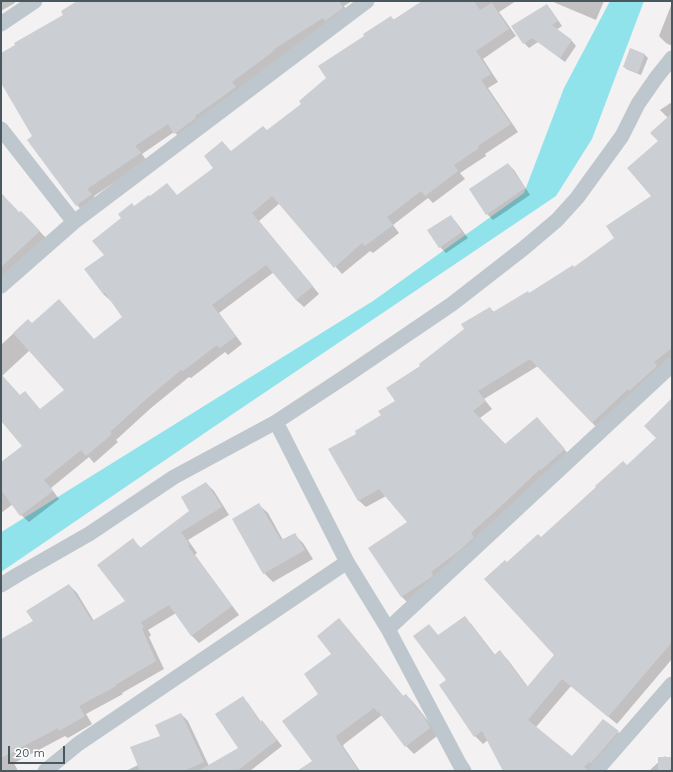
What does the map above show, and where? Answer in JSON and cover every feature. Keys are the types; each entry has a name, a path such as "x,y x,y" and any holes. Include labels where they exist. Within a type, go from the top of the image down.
{"street":[{"path":"1,24 34,1"},
{"path":"1,286 74,222 367,1"},
{"path":"1,585 89,534 174,477 276,422 452,304 524,248 557,220 595,175 622,136 638,104 672,58"},
{"path":"1,129 74,222"},
{"path":"388,629 672,365"},
{"path":"276,422 347,562 388,629 458,769"},
{"path":"45,771 78,744 347,562"},
{"path":"596,771 672,684"}],"water":[{"path":"610,1 644,1 592,139 556,196 1,572 1,533 3,531 373,301 524,193 564,88"}],"building":[{"path":"77,1 339,1 343,8 325,21 323,18 274,49 275,50 232,82 236,87 195,116 196,118 174,134 168,124 135,146 141,153 87,189 92,194 76,206 27,140 32,136 1,83 1,53 15,45 14,43 63,15 61,11"},
{"path":"422,1 474,1 480,10 492,3 509,29 476,51 491,74 481,80 511,124 478,146 479,148 454,165 458,171 425,196 421,191 387,217 393,225 365,246 362,243 334,268 272,196 252,213 313,286 296,300 266,265 212,305 236,336 220,348 217,345 183,371 181,370 144,401 110,432 112,434 86,456 81,450 44,480 53,491 20,516 1,490 1,462 22,446 1,421 1,374 20,395 25,391 40,409 64,390 13,333 28,319 32,323 59,299 94,339 122,317 105,293 103,294 84,269 104,255 92,241 121,218 118,214 132,203 134,206 167,183 177,195 213,168 204,156 222,141 231,151 263,126 267,130 301,104 299,101 326,78 318,66 364,36 363,34 391,16 393,20"},
{"path":"547,4 558,21 552,25 572,40 560,58 532,38 523,44 511,26"},
{"path":"630,48 645,54 638,73 623,67"},
{"path":"672,113 672,348 654,362 657,366 629,391 628,389 592,423 530,359 478,391 486,401 473,411 505,444 537,417 565,449 541,470 540,469 471,533 474,537 460,550 431,572 433,575 430,578 401,597 368,548 407,522 379,489 358,501 328,449 356,434 355,431 381,415 378,411 395,401 386,388 420,366 419,364 464,329 461,324 490,307 493,312 528,291 529,293 573,265 574,267 614,238 606,226 651,196 627,168 658,141 650,133"},
{"path":"508,163 525,188 486,215 469,189"},
{"path":"1,193 40,231 1,267"},
{"path":"451,215 462,232 439,248 427,230"},
{"path":"672,398 672,642 608,717 562,679 528,720 572,756 603,719 619,731 591,763 589,762 584,767 587,771 503,771 482,731 474,737 439,685 446,680 413,636 429,624 438,635 465,616 494,655 500,650 527,687 554,655 484,579 505,560 507,562 538,534 541,537 623,461 627,465 656,438 644,426"},
{"path":"206,482 222,507 181,532 190,545 188,546 232,606 191,636 169,605 141,622 144,627 142,629 156,661 115,685 116,686 79,706 85,716 59,731 58,728 1,758 1,639 33,621 26,611 69,584 92,621 125,601 97,565 133,538 140,548 189,511 181,497"},
{"path":"259,503 281,540 295,533 305,550 263,574 232,519"},
{"path":"339,618 403,696 406,694 424,717 430,728 405,747 378,711 377,712 374,708 336,736 359,771 297,771 312,761 282,721 318,694 304,674 331,654 317,636"},
{"path":"243,696 260,722 262,720 277,740 237,771 198,771 238,748 215,714"},
{"path":"181,713 204,762 184,771 140,771 130,747 160,736 155,725"},
{"path":"658,757 672,757 672,767 668,771 658,771"}]}
